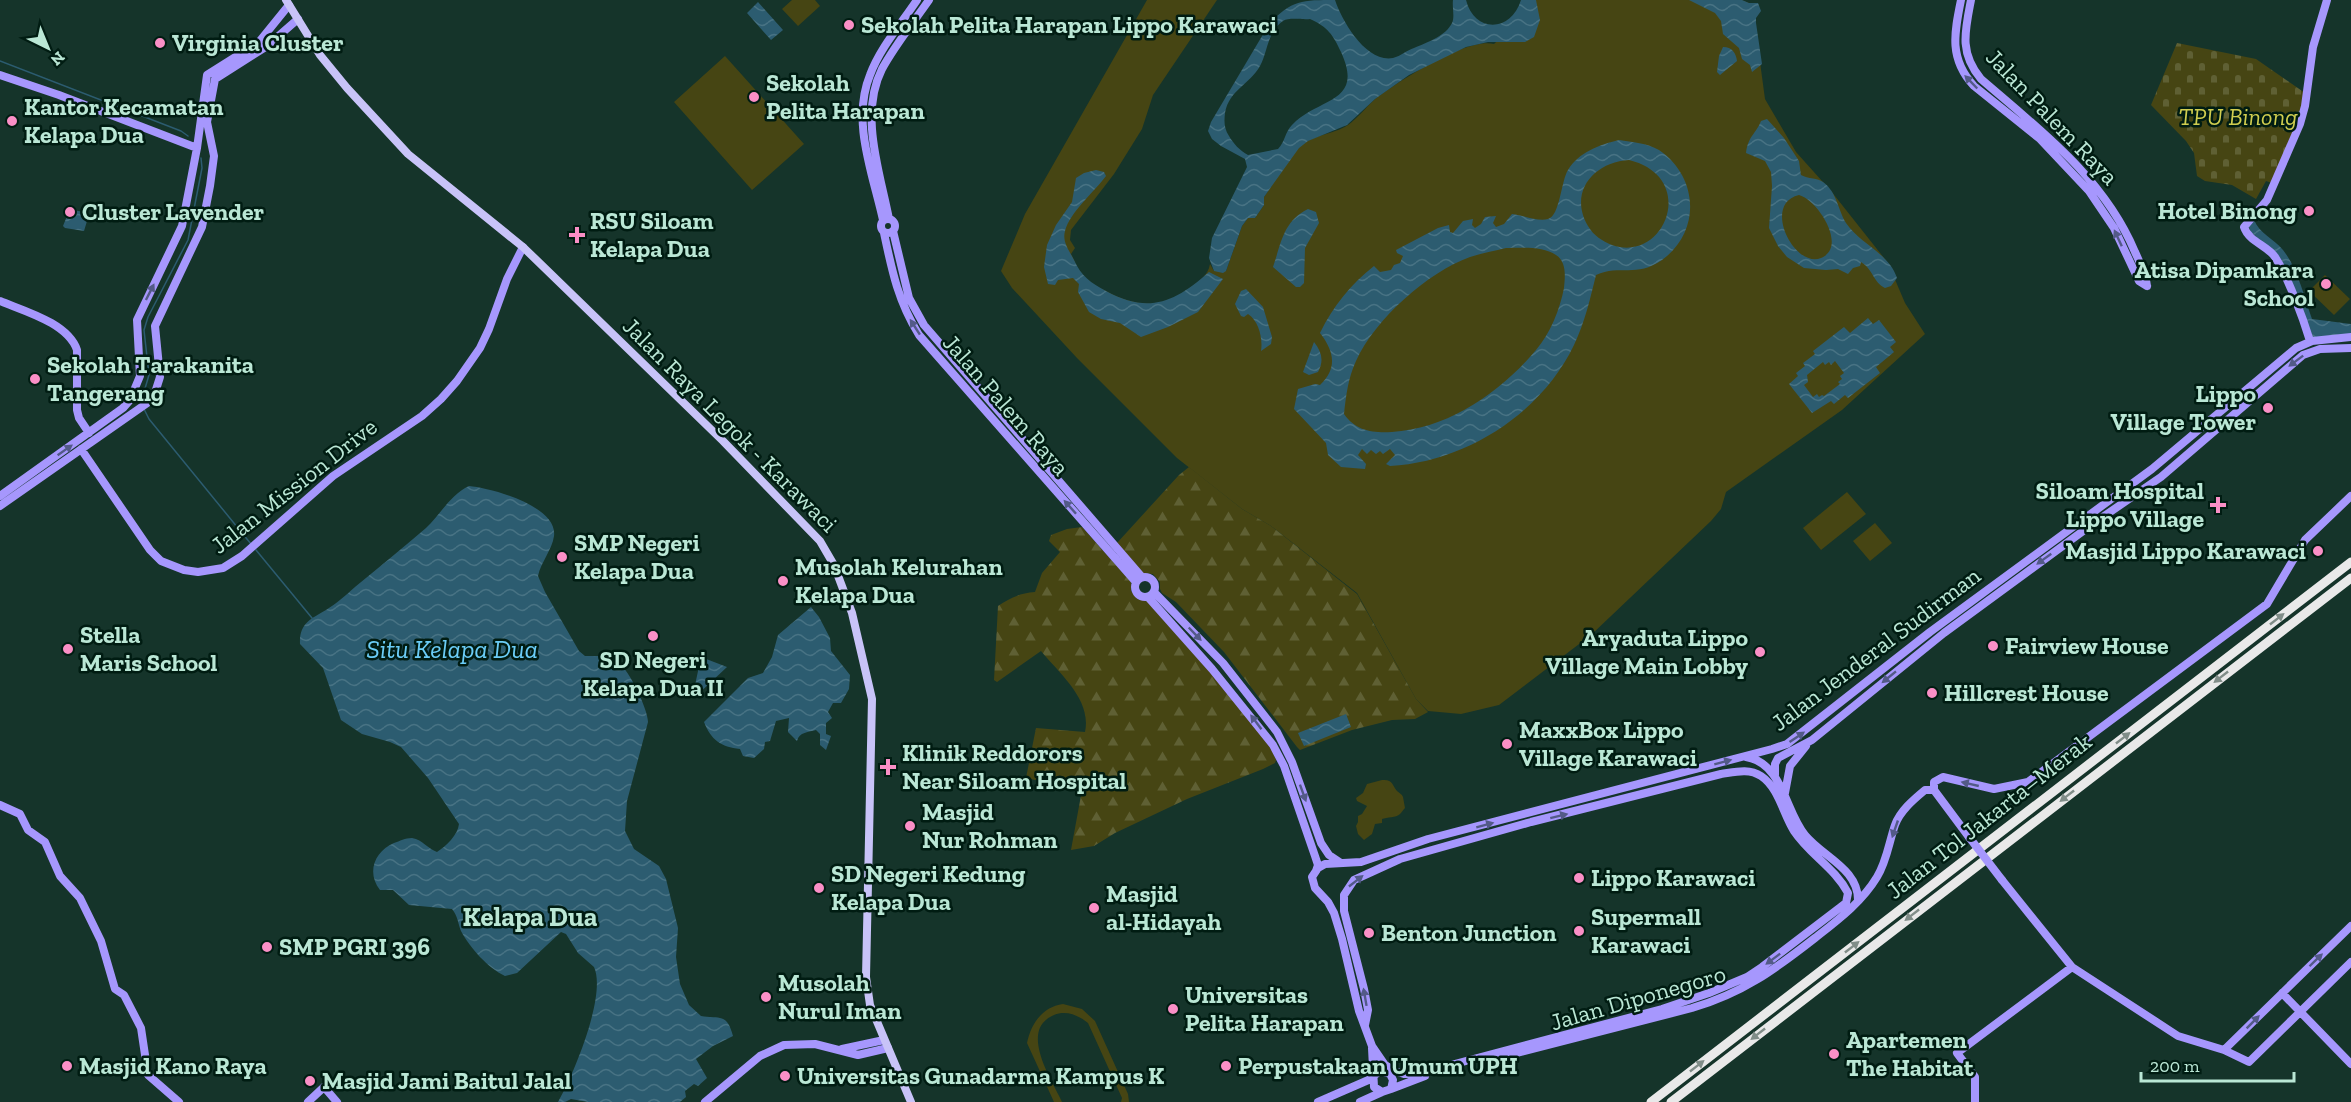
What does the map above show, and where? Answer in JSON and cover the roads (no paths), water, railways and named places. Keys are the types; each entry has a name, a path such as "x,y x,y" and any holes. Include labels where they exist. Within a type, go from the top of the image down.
{"highway":[{"name":"Jalan Tol Jakarta–Merak","path":"1651,1102 2351,562"},
{"name":"Jalan Tol Jakarta–Merak","path":"1671,1102 2351,578"}],"main road":[{"name":"Jalan Raya Legok - Karawaci","path":"287,3 320,55 346,88 408,154 523,247 771,489 820,541 834,565 852,613 872,699 866,977 870,1005 911,1102"}],"street":[{"path":"886,220 880,226 889,232 895,226 886,220 864,137 862,115 864,91 879,57 917,0"},
{"path":"886,220 872,135 877,84 882,70 928,0"},
{"name":"Jalan Palem Raya","path":"1961,0 1956,39 1958,63 1964,76 2040,139 2089,191 2114,228 2139,281 2147,286 2129,238 2104,198 2057,143 1971,68 1966,55 1965,40 1971,0"},
{"path":"2327,0 2313,47 2305,106 2300,124 2270,194 2244,228 2248,235 2276,258 2310,341 2351,337"},
{"path":"265,42 287,3"},
{"path":"0,496 123,408 130,400 140,376 137,320 182,226 212,76 298,19"},
{"path":"0,75 197,148"},
{"path":"0,506 153,399 160,377 155,326 201,227 214,158 207,122 212,76"},
{"path":"1999,106 2005,99"},
{"name":"Jalan Palem Raya","path":"889,232 897,291 902,306 919,334 1139,579"},
{"name":"Jalan Mission Drive","path":"81,449 150,550 161,561 184,570 198,572 223,568 247,552 333,476 422,416 441,399 480,348 507,279 523,247"},
{"path":"0,301 37,316 67,333 74,341 77,350 77,410 79,418 89,433"},
{"name":"Jalan Jenderal Sudirman","path":"1343,864 1361,862 1428,839 1772,749 1801,735 1930,632 2152,469 2296,348 2310,341"},
{"name":"Jalan Jenderal Sudirman","path":"1775,776 1776,760 1812,740 1944,633 2161,477 2281,373 2311,351 2351,348"},
{"path":"2261,378 2281,373"},
{"path":"123,408 130,416"},
{"path":"2127,487 2141,484 2170,462 2177,463"},
{"path":"2351,497 2305,540 2267,604 2028,782 1994,789 1943,777 1931,788 2065,961 2178,1036 2224,1050 2249,1062 2351,962"},
{"path":"1139,579 1152,580 1155,586 1151,594 1140,597 1137,594 1135,587 1139,579"},
{"path":"1151,594 1223,663 1277,732 1292,762 1321,843 1329,855 1343,864"},
{"path":"1151,594 1242,704 1273,745 1284,766 1316,856 1318,865 1312,878 1314,886 1332,908 1359,1011 1372,1046 1374,1087 1382,1092"},
{"path":"1785,798 1790,766 1812,740"},
{"path":"1772,749 1772,755 1776,760"},
{"path":"1743,757 1763,765 1775,776 1805,835 1851,876 1858,887 1858,901"},
{"name":"Jalan Diponegoro","path":"1372,1046 1385,1065 1395,1071 1408,1074 1662,1009 1747,977 1846,903 1848,893 1844,885 1836,873 1814,855 1795,833 1776,794 1765,778 1749,771 1709,776 1627,798"},
{"path":"1365,1025 1368,1011 1344,911 1344,895 1354,880 1387,863 1531,822 1627,798 1655,780"},
{"name":"Jalan Diponegoro","path":"1391,1089 1410,1081 1718,1000 1761,979 1842,917 1858,901 1879,876 1896,823 1906,807 1931,788"},
{"path":"0,805 20,814 27,829 45,842 60,876 80,898 101,941 115,989 124,995 141,1028 148,1075 179,1102"},
{"path":"1511,817 1531,822"},
{"path":"1394,851 1423,853"},
{"path":"1316,871 1325,864 1343,864"},
{"path":"2224,1050 2351,926"},
{"path":"1344,950 1359,969"},
{"path":"1975,1102 1975,1077 1957,1053 2072,967"},
{"path":"2282,993 2351,1064"},
{"path":"1662,1009 1677,1012"},
{"path":"1522,1051 1542,1040"},
{"path":"705,1102 754,1060 770,1050 801,1043 842,1050 886,1044"},
{"path":"1317,1102 1384,1071 1390,1074 1393,1080 1391,1089 1360,1102"},
{"path":"1410,1081 1421,1072"},
{"path":"308,1102 324,1087 337,1102"}],"water":[{"path":"1335,0 1343,19 1356,39 1374,54 1383,58 1396,57 1445,32 1453,21 1453,0 1466,0 1470,11 1477,19 1493,25 1509,19 1521,0 1536,0 1540,20 1534,37 1525,42 1488,42 1466,47 1409,75 1375,99 1347,125 1308,141 1299,148 1264,197 1264,205 1255,218 1248,218 1242,226 1226,271 1223,273 1214,271 1209,258 1212,238 1247,167 1245,159 1212,139 1208,131 1211,122 1268,26 1276,17 1297,3","holes":["1289,19 1310,19 1329,32 1341,52 1347,69 1347,81 1343,91 1292,125 1278,149 1248,155 1235,144 1226,130 1224,119 1227,105 1260,66 1271,36 1278,25"]},
{"path":"1689,0 1742,0 1758,3 1761,11 1756,18 1756,23 1762,64 1752,72 1750,65 1742,59 1739,48 1723,34 1721,21 1715,13"},
{"path":"758,2 783,30 771,40 747,13"},
{"path":"1723,47 1733,51 1737,61 1720,75 1717,72"},
{"path":"1767,119 1784,138 1799,161 1801,175 1821,181 1828,186 1846,223 1888,262 1897,278 1891,286 1885,288 1881,285 1861,262 1860,266 1853,268 1848,274 1838,269 1804,268 1787,257 1778,246 1769,228 1771,172 1765,161 1746,153 1748,143 1761,121","holes":["1799,195 1807,199 1821,214 1831,235 1832,244 1829,252 1821,258 1811,259 1801,254 1786,234 1782,222 1783,210 1788,201"]},
{"path":"1619,140 1639,143 1659,150 1672,161 1682,175 1688,189 1689,220 1684,235 1675,248 1653,265 1636,270 1605,272 1596,275 1581,328 1560,370 1521,413 1498,430 1446,455 1418,462 1390,466 1386,464 1395,455 1390,449 1383,454 1380,451 1376,454 1371,450 1367,454 1362,449 1358,455 1366,464 1365,469 1341,467 1328,455 1326,443 1294,409 1298,389 1315,384 1320,385 1330,372 1331,353 1320,333 1343,296 1374,266 1380,272 1391,270 1394,265 1400,263 1403,256 1396,250 1438,228 1449,225 1450,232 1453,233 1463,221 1473,219 1472,225 1475,228 1485,217 1496,216 1493,223 1496,227 1504,224 1512,214 1548,219 1558,205 1568,170 1578,158 1590,150","holes":["1629,160 1651,169 1663,183 1668,199 1667,216 1659,231 1647,242 1631,248 1612,245 1596,235 1588,226 1581,202 1583,191 1595,173 1605,166","1506,248 1532,248 1551,252 1560,258 1564,270 1564,288 1554,321 1541,344 1522,365 1490,394 1472,406 1433,424 1413,429 1378,432 1365,430 1349,420 1344,414 1353,367 1365,345 1389,314 1420,285 1454,264"]},
{"path":"1096,170 1104,172 1106,176 1072,217 1064,235 1066,246 1083,275 1091,282 1121,298 1148,303 1172,298 1209,272 1223,279 1198,312 1141,337 1120,323 1101,319 1089,312 1078,292 1079,284 1073,278 1058,280 1055,285 1048,284 1044,267 1047,245 1056,225 1072,202 1076,178"},
{"path":"67,209 84,212 83,217 87,221 84,231 63,226"},
{"path":"1308,209 1316,212 1319,223 1305,248 1304,283 1296,287 1273,267 1288,227 1293,220"},
{"path":"2254,220 2288,258 2297,274 2312,319 2351,324 2351,336 2311,340 2275,254 2251,232 2248,225"},
{"path":"1246,289 1263,307 1272,337 1271,344 1261,351 1261,336 1255,321 1248,314 1241,316 1235,304 1241,291"},
{"path":"1868,318 1873,324 1879,320 1896,342 1890,347 1894,352 1876,367 1880,373 1848,398 1845,395 1834,404 1831,401 1812,413 1789,384 1798,376 1796,373 1805,366 1803,363 1815,354 1813,351 1844,327 1850,333","holes":["1835,361 1844,373 1840,376 1842,379 1838,382 1840,384 1824,396 1819,397 1817,394 1813,397 1804,385 1808,382 1807,375 1823,362 1825,365 1829,362 1831,365"]},
{"path":"1314,342 1319,349 1321,364 1318,372 1309,375 1303,372"},
{"name":"Situ Kelapa Dua","path":"469,486 492,490 521,500 546,516 552,525 554,536 538,576 545,592 579,651 585,656 607,657 619,663 625,669 645,707 648,722 627,801 625,831 634,849 659,866 666,879 678,928 676,957 680,984 689,1005 701,1016 725,1020 733,1036 713,1046 696,1059 707,1078 698,1086 694,1084 685,1091 686,1097 680,1102 588,1102 571,1099 558,1102 572,1074 592,1015 597,980 594,967 578,953 566,934 561,932 517,973 505,976 492,968 474,951 461,931 452,909 409,905 393,890 380,890 376,883 373,869 378,857 387,847 412,838 437,852 454,836 459,824 428,778 401,747 362,734 341,720 323,668 300,644 300,637 307,622 330,608 426,528 451,499"},
{"path":"811,607 830,638 831,651 850,675 849,689 841,703 833,703 828,712 832,718 826,723 826,734 831,736 826,750 820,745 820,734 816,730 802,734 797,741 788,732 789,718 776,721 770,741 765,742 764,749 754,758 743,756 740,749 718,742 710,734 704,722 748,678 763,673 772,657 778,635"},
{"path":"701,657 727,667 695,697 694,690"},
{"path":"1346,714 1351,727 1304,746 1298,733"}],"waterway":[{"path":"0,61 181,131 188,136"},
{"path":"141,402 149,375 144,330 148,317 188,240 202,168 201,158"},
{"path":"144,409 149,419 251,544"},
{"path":"256,550 312,618"}],"place":[{"name":"Sekolah Pelita Harapan Lippo Karawaci","path":"849,25"},
{"name":"Virginia Cluster","path":"160,43"},
{"name":"Sekolah Pelita Harapan","path":"754,97"},
{"name":"Kantor Kecamatan Kelapa Dua","path":"12,121"},
{"name":"Hotel Binong","path":"2309,211"},
{"name":"Cluster Lavender","path":"70,212"},
{"name":"RSU Siloam Kelapa Dua","path":"577,235"},
{"name":"Atisa Dipamkara School","path":"2326,284"},
{"name":"Sekolah Tarakanita Tangerang","path":"35,379"},
{"name":"Lippo Village Tower","path":"2268,408"},
{"name":"Siloam Hospital Lippo Village","path":"2218,505"},
{"name":"Masjid Lippo Karawaci","path":"2318,551"},
{"name":"SMP Negeri Kelapa Dua","path":"562,557"},
{"name":"Musolah Kelurahan Kelapa Dua","path":"783,581"},
{"name":"SD Negeri Kelapa Dua II","path":"653,636"},
{"name":"Fairview House","path":"1993,646"},
{"name":"Stella Maris School","path":"68,649"},
{"name":"Aryaduta Lippo Village Main Lobby","path":"1760,652"},
{"name":"Hillcrest House","path":"1932,693"},
{"name":"MaxxBox Lippo Village Karawaci","path":"1507,744"},
{"name":"Klinik Reddorors Near Siloam Hospital","path":"888,767"},
{"name":"Masjid Nur Rohman","path":"910,826"},
{"name":"Lippo Karawaci","path":"1579,878"},
{"name":"SD Negeri Kedung Kelapa Dua","path":"819,888"},
{"name":"Masjid al-Hidayah","path":"1094,908"},
{"name":"Supermall Karawaci","path":"1579,931"},
{"name":"Benton Junction","path":"1369,933"},
{"name":"SMP PGRI 396","path":"267,947"},
{"name":"Musolah Nurul Iman","path":"766,997"},
{"name":"Universitas Pelita Harapan","path":"1173,1009"},
{"name":"Apartemen The Habitat","path":"1834,1054"},
{"name":"Masjid Kano Raya","path":"67,1066"},
{"name":"Perpustakaan Umum UPH","path":"1226,1066"},
{"name":"Universitas Gunadarma Kampus K","path":"785,1076"},
{"name":"Masjid Jami Baitul Jalal","path":"310,1081"}],"district":[{"name":"Kelapa Dua","path":"530,917"}],"park label":[{"name":"TPU Binong","path":"2238,117"}]}
